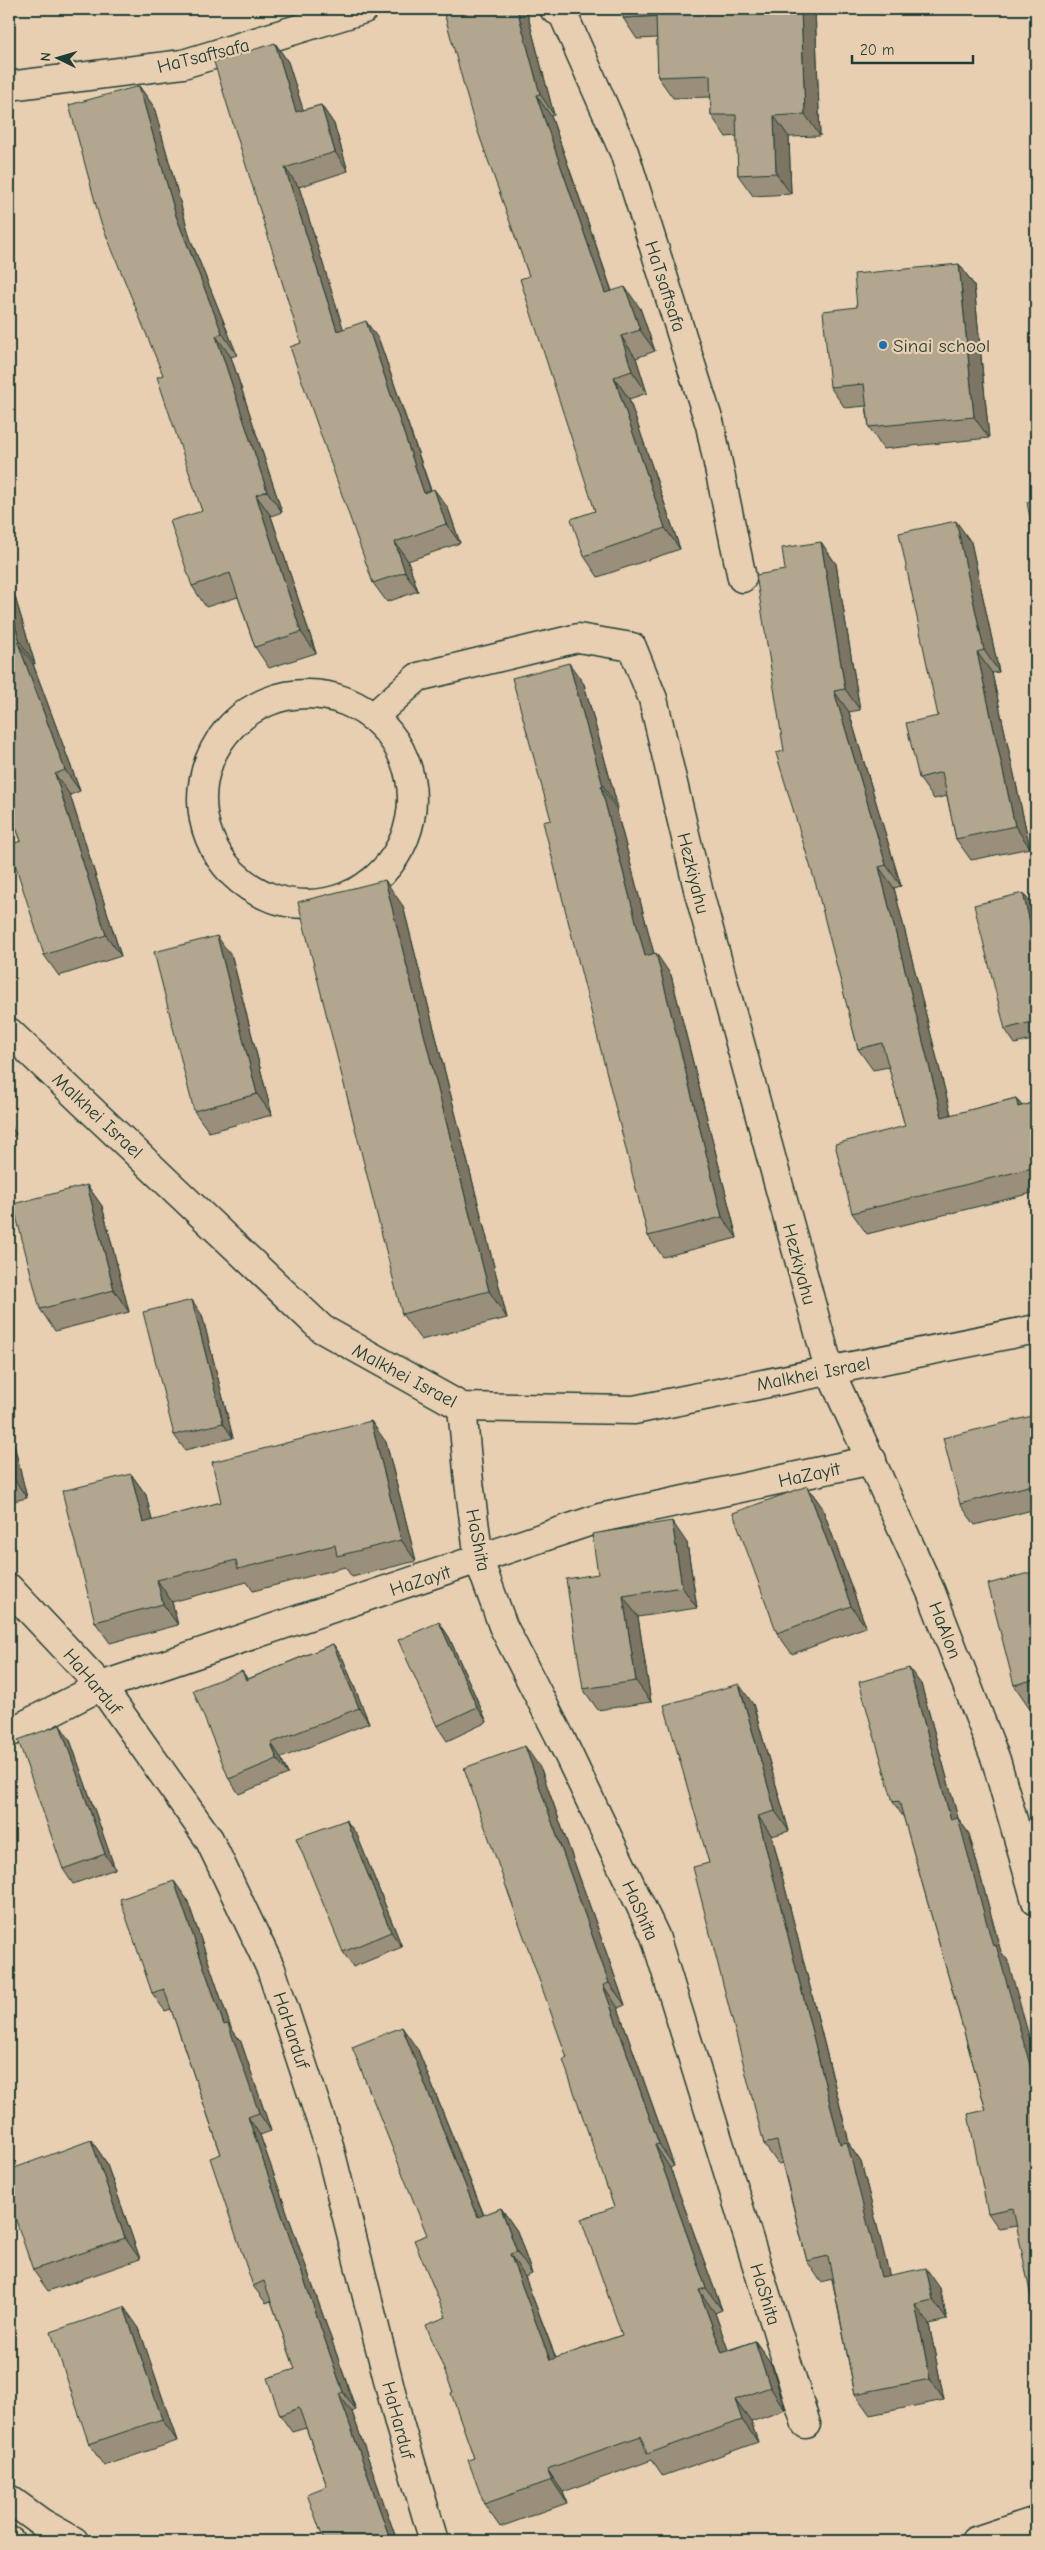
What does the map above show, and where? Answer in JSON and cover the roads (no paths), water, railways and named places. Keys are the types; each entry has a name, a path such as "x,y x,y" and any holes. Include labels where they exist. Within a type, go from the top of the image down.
{"street":[{"name":"HaTsaftsafa","path":"9,86 183,64 364,9"},
{"name":"HaTsaftsafa","path":"554,9 563,14 624,152 710,426 742,578"},
{"name":"Hezkiyahu","path":"373,717 418,677 578,638 632,647 653,699 699,893 829,1369"},
{"path":"318,694 351,703 373,717 395,742 409,774 411,807 404,840 386,869 360,891 327,903 291,904 260,894 229,871 209,838 201,799 209,761 226,731 252,709 284,696 318,694"},
{"name":"Malkhei Israel","path":"9,1032 322,1329 462,1407 634,1410 829,1369 1036,1329"},
{"name":"HaAlon","path":"829,1369 931,1592 996,1760 1036,1902"},
{"name":"HaShita","path":"462,1407 479,1560 503,1626 559,1736 655,1936 806,2424"},
{"name":"HaZayit","path":"9,1732 101,1686 600,1518 872,1460"},
{"name":"HaHarduf","path":"9,1588 101,1686 209,1839 271,1969 328,2142 398,2423 434,2541"},
{"path":"9,2499 42,2523 74,2541"},
{"path":"975,2541 1036,2521"}],"place":[{"name":"Sinai school","path":"883,345"}]}
